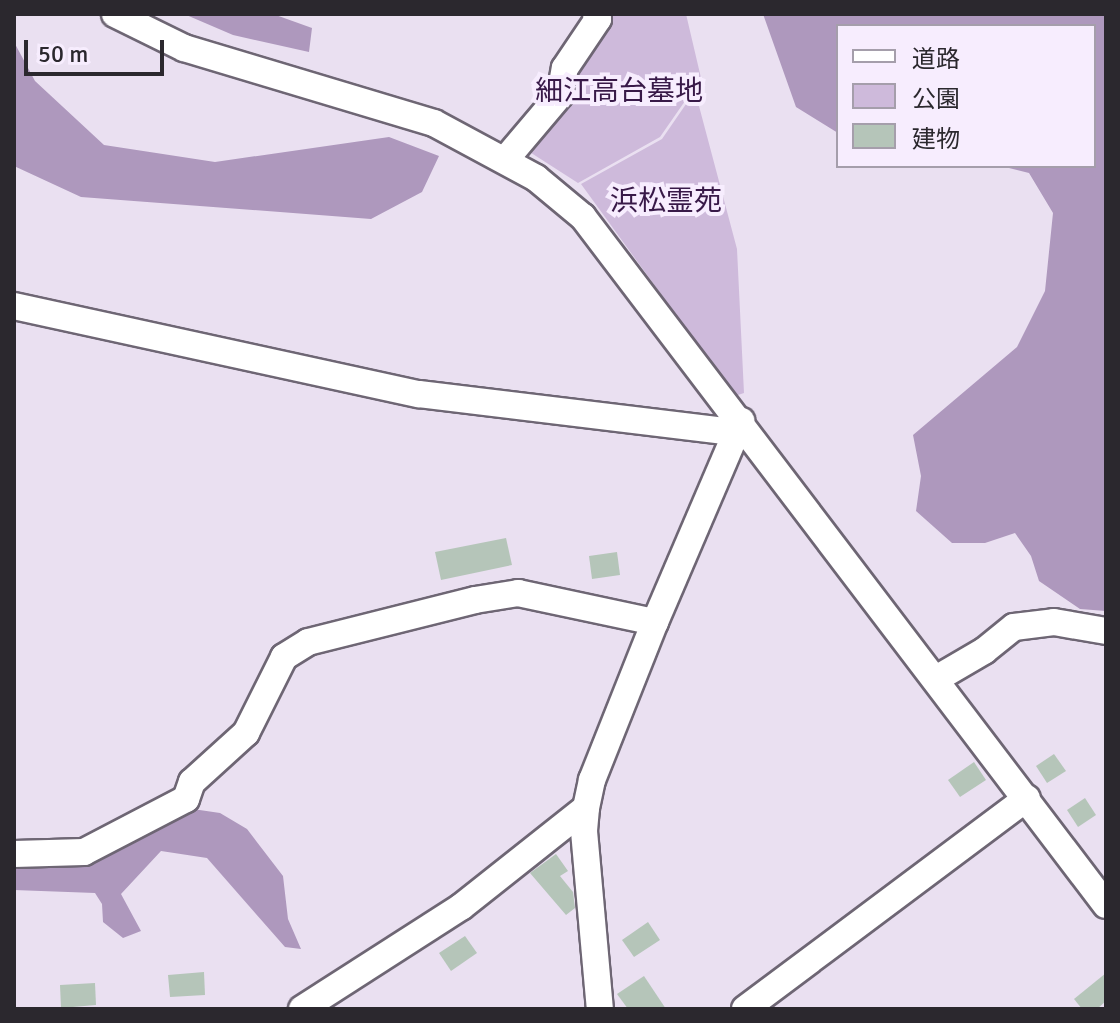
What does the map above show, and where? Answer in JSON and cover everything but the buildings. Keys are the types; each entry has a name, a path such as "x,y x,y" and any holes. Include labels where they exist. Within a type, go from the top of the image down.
{"street":[{"path":"115,14 184,48 434,123 536,178 583,217 1106,905"},
{"path":"505,160 560,95 565,68 598,19 596,14"},
{"path":"14,306 419,394 727,431 741,421"},
{"path":"600,1009 584,831 592,780 741,421"},
{"path":"14,854 84,852 186,799 192,782 246,733 284,657 308,642 475,600 518,593 655,622"},
{"path":"936,679 984,651 1014,627 1054,622 1106,631"},
{"path":"745,1009 1027,798"},
{"path":"302,1009 461,907 586,808"}],"green space":[{"name":"細江高台墓地","path":"590,14 686,14 701,78 660,137 578,183 511,140 559,91"},
{"name":"浜松霊苑","path":"695,91 737,249 744,393 735,396 581,184 662,139"}],"shaded area":[{"path":"184,14 273,14 312,28 309,52 233,35"},
{"path":"763,14 1106,14 1106,611 1080,609 1039,581 1031,556 1015,533 985,543 952,543 916,511 921,476 913,435 1017,347 1045,291 1053,213 1029,173 1009,168 1096,168 1096,24 836,24 836,132 796,107"},
{"path":"14,42 35,81 104,145 215,162 389,137 439,156 422,192 371,219 81,197 14,166"},
{"path":"186,808 220,813 247,829 283,876 288,919 301,949 285,947 207,858 161,851 121,894 141,931 123,938 103,922 102,904 95,893 14,890 14,859 107,854"}]}
